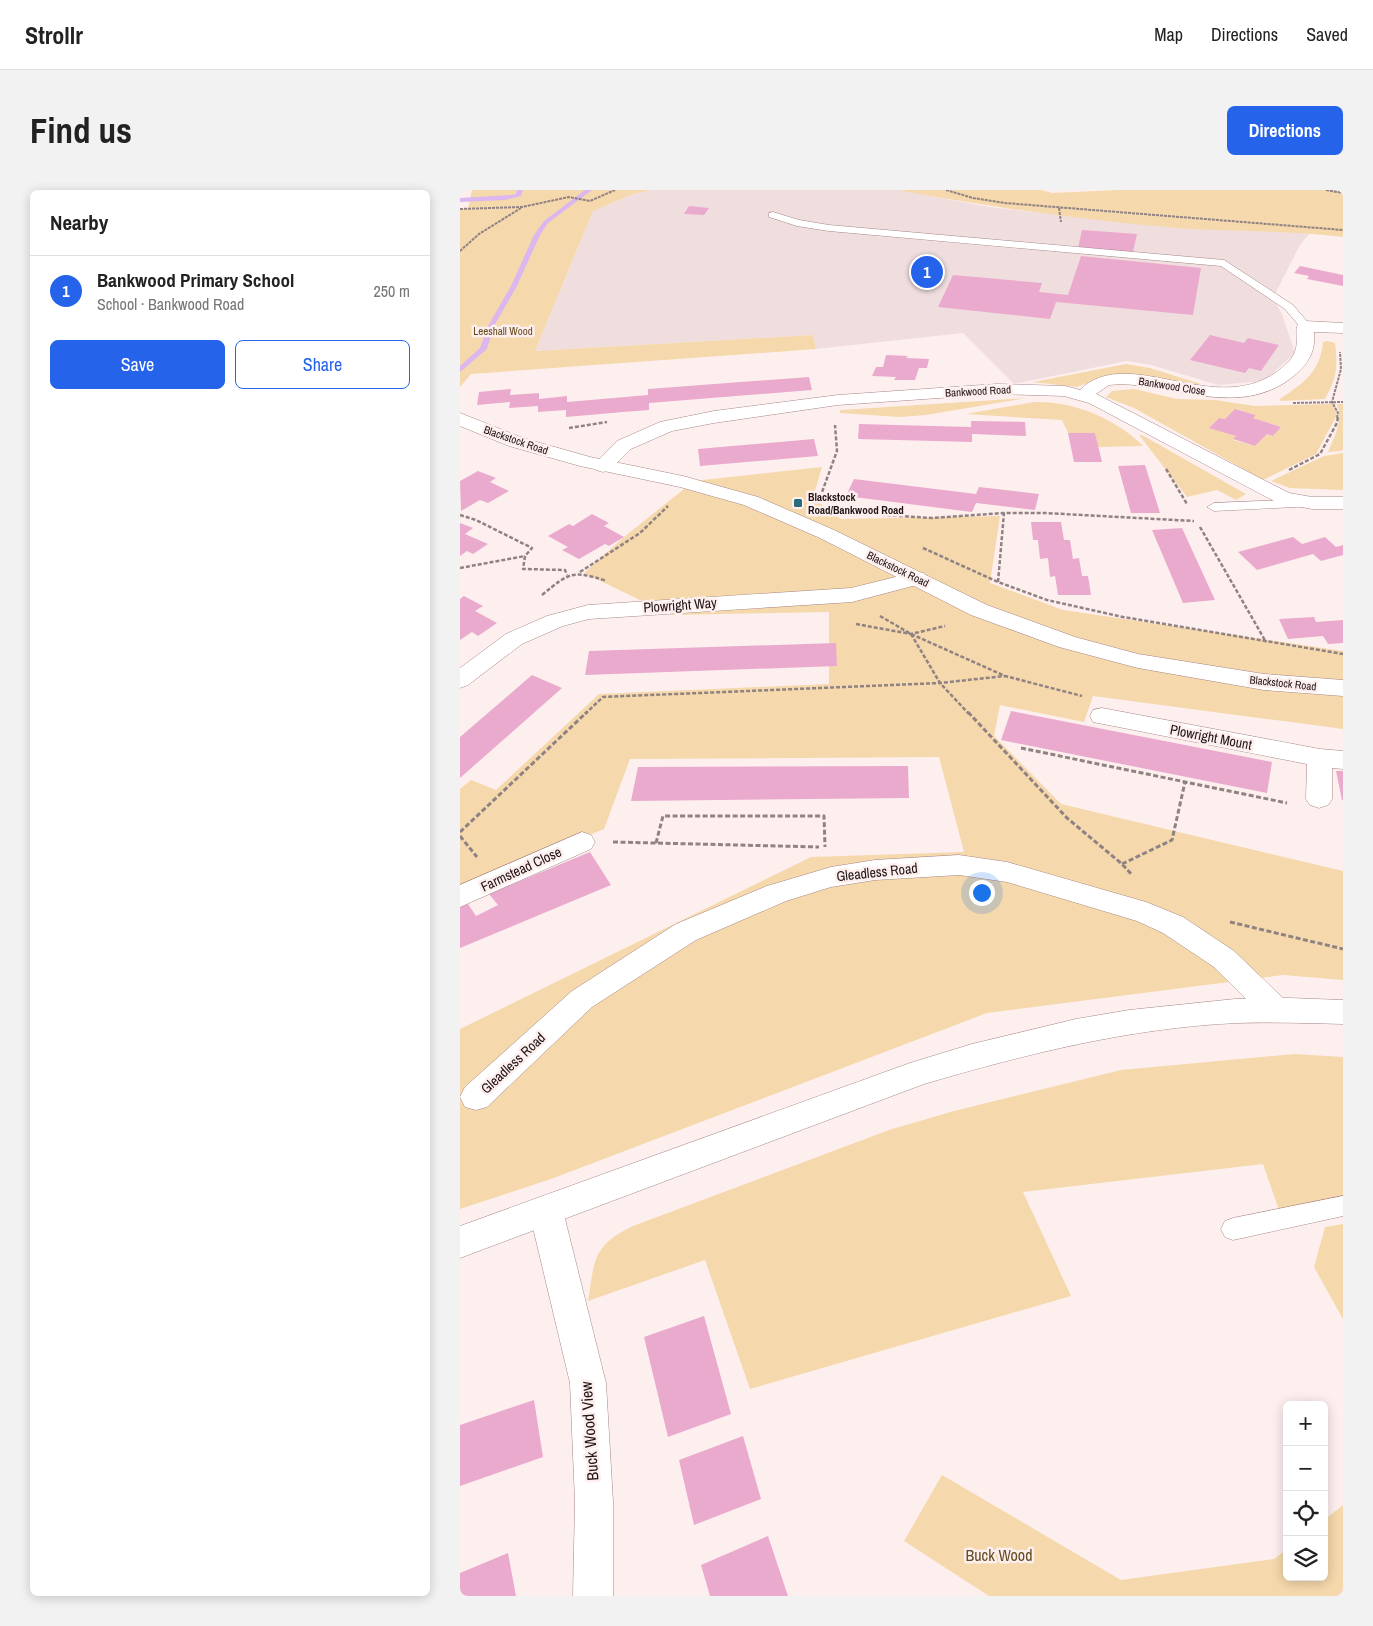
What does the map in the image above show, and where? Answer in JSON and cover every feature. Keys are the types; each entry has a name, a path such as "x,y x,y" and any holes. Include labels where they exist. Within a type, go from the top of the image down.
{"street":[{"path":"1305,326 1338,328"},
{"name":"Bankwood Close","path":"1085,395 1094,386 1106,380 1126,379 1186,390 1219,392 1242,392 1270,385 1286,374 1300,360 1308,344 1305,326"},
{"name":"Bankwood Road","path":"603,466 624,446 667,426 714,417 838,400 997,389 1065,391 1085,395 1109,405 1257,486 1284,498 1312,503 1343,503"},
{"name":"Blackstock Road","path":"460,419 516,442 603,466 683,482 751,501 827,534 979,610 1067,642 1138,661 1264,682 1343,688"},
{"name":"Plowright Way","path":"460,680 514,639 555,621 588,612 852,595 916,578"},
{"name":"Plowright Mount","path":"1102,716 1331,759 1319,799"},
{"name":"Farmstead Close","path":"460,897 582,842"},
{"name":"Gleadless Road","path":"476,1097 582,999 686,932 777,893 831,877 875,870 959,866 1007,872 1146,913 1173,925 1224,958 1276,1010"},
{"path":"460,1242 920,1072 995,1050 1122,1022 1186,1015 1276,1010 1343,1012"},
{"name":"Buck Wood View","path":"546,1211 588,1382 594,1502 592,1596"}],"lane":[{"path":"773,215 797,223 829,228 1224,263 1289,307 1305,326"},
{"path":"1214,507 1312,503"},
{"path":"1233,1229 1343,1206"}],"path":[{"path":"460,208 522,207 569,197 590,201 615,190"},
{"path":"946,190 973,198 1004,203 1343,230"},
{"path":"1326,190 1343,193"},
{"path":"460,251 479,234 522,207"},
{"path":"1059,208 1061,222"},
{"path":"1257,486 1320,454 1336,423 1338,413 1332,402 1342,369 1338,328"},
{"path":"817,506 837,451 834,416 838,400"},
{"path":"579,572 631,539 663,513 683,482"},
{"path":"845,513 932,518 1004,513 1196,521 1214,507"},
{"path":"979,610 998,582 1004,513"},
{"path":"460,515 476,520 532,548 524,556 460,568"},
{"path":"524,556 523,569 565,570 567,575"},
{"path":"852,595 870,610 911,634 1005,676 1107,703 1102,716"},
{"path":"911,634 940,683 1067,818 1122,864 1142,888 1146,913"},
{"path":"460,832 604,697 940,683 1005,676"},
{"path":"1021,748 1290,803"},
{"path":"1122,864 1172,840 1185,782"},
{"path":"656,843 663,816 824,816 825,847 831,877"},
{"path":"582,842 825,847"},
{"path":"1225,921 1343,950"}],"shaded area":[{"path":"652,190 897,190 990,207 1176,228 1310,233 1300,245 1273,298 1282,314 1295,353 1264,381 1218,385 1151,365 1127,361 1014,384 963,333 816,349 813,335 535,351 593,211 633,194"}],"green space":[{"name":"Leeshall Wood","path":"472,190 652,190 633,194 593,211 535,351 813,335 816,349 471,374 460,387 460,209 468,208"},
{"path":"897,190 1041,190 1052,193 1118,190 1343,190 1343,237 1301,233 1176,228 1106,221 966,202"},
{"path":"1323,342 1335,343 1336,365 1334,378 1325,399 1281,401 1280,399 1309,376 1318,361"},
{"path":"1126,364 1150,368 1201,384 1184,385 1101,379 1076,387 1033,382"},
{"path":"1134,389 1177,399 1215,400 1255,406 1332,404 1337,415 1316,454 1263,480 1134,408 1106,397 1112,391","holes":["1236,409 1256,415 1253,418 1281,427 1273,436 1267,434 1255,446 1233,440 1236,436 1210,427 1219,418 1225,419"]},
{"path":"1027,398 926,415 900,417 839,413 841,410"},
{"path":"1034,402 1049,402 1093,413 1120,427 1143,446 1098,447 1095,433 1068,433 1062,420 966,414"},
{"path":"1337,404 1343,404 1343,449 1341,451 1328,452 1339,423"},
{"path":"1139,435 1246,494 1236,500 1217,490 1187,497"},
{"path":"1343,453 1343,490 1290,488 1271,481 1324,456"},
{"path":"822,467 813,498 841,519 1000,516 990,583 1063,610 1343,651 1343,729 1093,696 1084,722 1000,705 994,736 1061,804 1343,871 1343,980 1283,975 987,1013 551,1179 460,1209 460,1029 811,857 964,852 939,757 630,759 604,829 460,888 460,789 471,780 496,790 599,694 829,684 829,612 671,615 584,573 624,537 694,481"},
{"path":"1295,1054 1343,1057 1343,1196 1279,1210 1263,1164 1023,1192 1071,1296 750,1389 705,1260 588,1301 592,1274 598,1255 610,1240 620,1233 633,1226 889,1130 954,1111 1121,1070"},
{"path":"1343,1224 1343,1319 1314,1267 1325,1227"},
{"name":"Buck Wood","path":"942,1475 1121,1580 1274,1559 1283,1552 1283,1581 1328,1581 1328,1517 1343,1505 1343,1596 989,1596 904,1541"}],"building":[{"path":"689,206 709,208 704,215 684,214"},
{"path":"1082,230 1137,234 1133,252 1078,248"},
{"path":"1081,256 1201,268 1193,315 1056,302 1050,319 938,307 953,275 1042,283 1039,292 1068,295"},
{"path":"1300,266 1343,275 1343,286 1307,279 1309,276 1294,273"},
{"path":"1210,335 1244,343 1248,338 1279,345 1261,371 1249,368 1245,373 1190,360"},
{"path":"886,355 929,359 927,368 919,368 915,380 894,380 896,377 872,376 876,367 883,367"},
{"path":"809,377 812,390 649,403 649,410 566,417 566,410 538,412 538,406 509,408 510,402 477,405 479,392 511,389 510,395 539,393 539,399 567,396 567,402 648,395 648,389"},
{"path":"1235,409 1256,415 1253,418 1281,427 1273,436 1267,434 1255,446 1233,439 1236,436 1209,428 1219,418 1225,419"},
{"path":"971,421 1025,422 1026,436 972,434 972,442 858,439 859,424 971,427"},
{"path":"1068,433 1095,433 1102,462 1074,462"},
{"path":"814,439 818,456 700,466 698,449"},
{"path":"1145,465 1160,513 1131,513 1118,466"},
{"path":"478,471 496,478 490,482 509,491 488,503 480,500 461,511 460,481"},
{"path":"854,479 976,494 979,487 1039,494 1035,510 976,503 972,512 846,496"},
{"path":"592,514 609,523 604,526 624,537 609,546 605,544 579,559 562,550 568,547 548,536 569,524 573,526"},
{"path":"1031,522 1061,522 1064,540 1070,540 1073,559 1079,558 1082,576 1088,576 1091,595 1058,595 1055,576 1050,577 1048,558 1040,559 1038,540 1033,540"},
{"path":"460,523 473,528 465,534 488,544 473,554 467,551 460,556"},
{"path":"1182,528 1215,600 1183,603 1152,530"},
{"path":"1293,537 1302,544 1325,537 1336,547 1343,545 1343,555 1321,561 1313,554 1257,570 1238,552"},
{"path":"464,596 483,606 475,611 497,623 478,636 472,632 460,640 460,599"},
{"path":"1314,617 1316,622 1343,620 1343,643 1328,644 1323,636 1288,639 1279,619"},
{"path":"836,643 837,666 585,675 589,651"},
{"path":"532,675 562,688 460,778 460,737"},
{"path":"1011,711 1272,762 1267,793 1001,740"},
{"path":"908,766 909,798 631,801 638,767"},
{"path":"1336,771 1343,771 1343,800 1342,800"},
{"path":"590,852 611,885 460,948 460,907 468,904 476,916 498,905 489,894"},
{"path":"704,1316 731,1414 668,1437 644,1337"},
{"path":"534,1400 543,1457 460,1486 460,1425"},
{"path":"743,1436 761,1499 694,1525 679,1460"},
{"path":"768,1536 788,1596 710,1596 701,1565"},
{"path":"508,1553 516,1596 460,1596 460,1573"}],"waterway":[{"path":"460,200 512,197 519,195 520,190"},
{"path":"460,370 483,349 491,326 514,286 537,235 546,222 589,190"}],"place":[{"name":"Bankwood Primary School","path":"927,272"},
{"name":"Blackstock Road/Bankwood Road","path":"798,503"}]}
